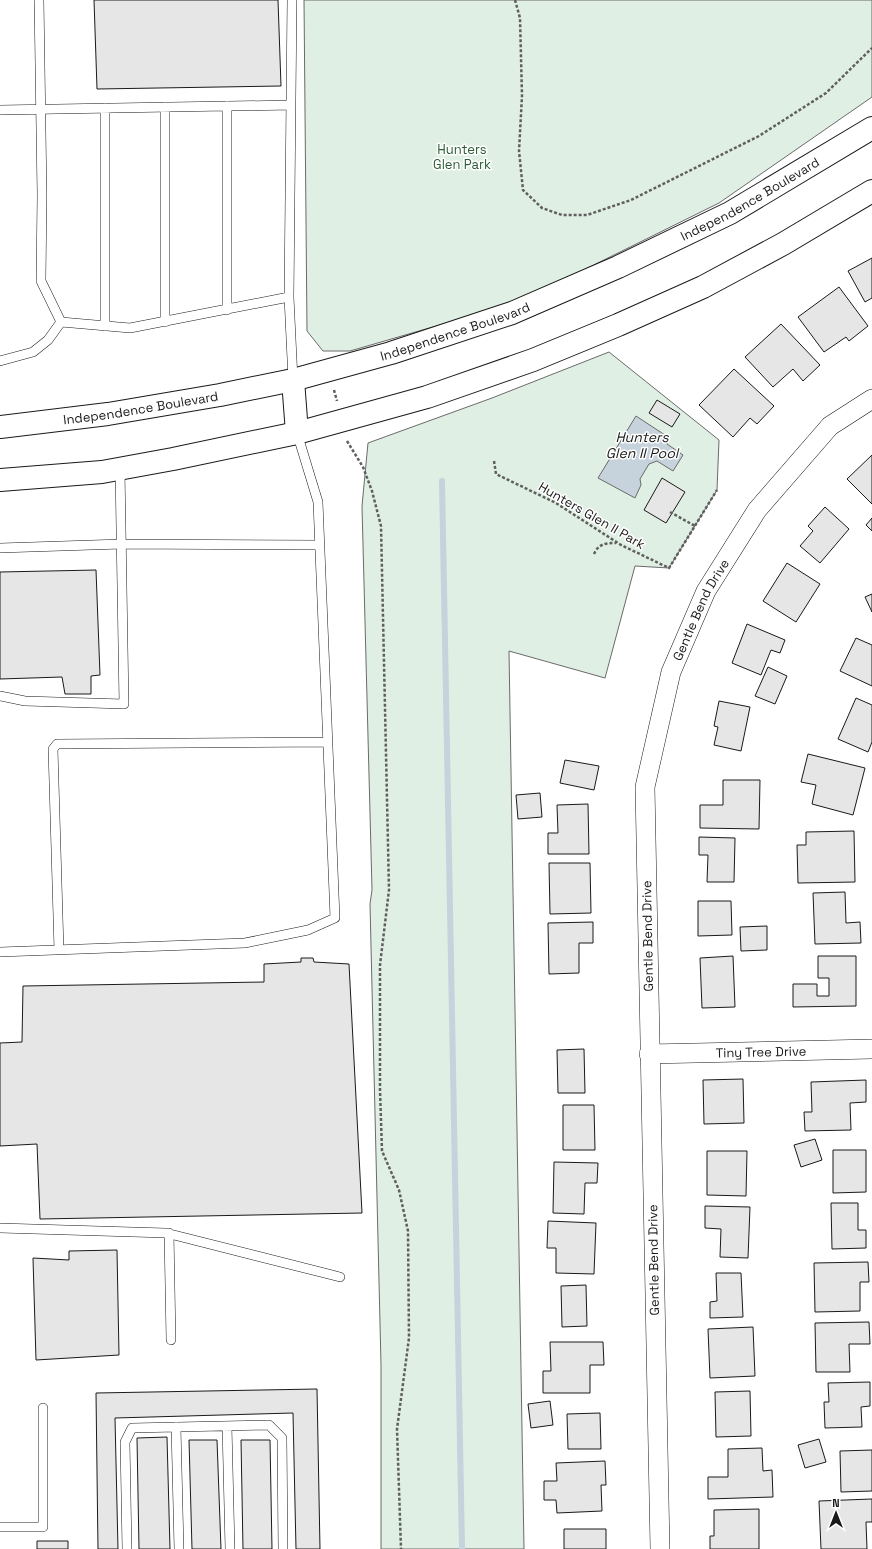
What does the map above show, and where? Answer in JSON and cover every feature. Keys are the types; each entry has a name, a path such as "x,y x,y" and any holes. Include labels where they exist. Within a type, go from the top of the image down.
{"main road":[{"name":"Independence Boulevard","path":"0,427 116,413 220,395 293,380 391,353 512,313 618,267 730,213 872,128"},
{"path":"0,480 102,472 120,469 297,433 427,397 533,360 618,325 717,280 783,244 872,191"},
{"path":"293,380 297,433"}],"street":[{"name":"Gentle Bend Drive","path":"660,1549 649,1054 645,787 671,672 706,591 757,510 830,426 872,399"},
{"name":"Tiny Tree Drive","path":"649,1054 872,1049"}],"lane":[{"path":"39,0 41,109 41,281 61,322"},
{"path":"292,0 289,297 293,380"},
{"path":"0,110 291,105"},
{"path":"227,106 227,310"},
{"path":"164,107 165,322"},
{"path":"105,108 105,326"},
{"path":"61,322 130,328 289,297"},
{"path":"0,361 32,352 48,340 61,322"},
{"path":"0,952 245,943 308,930 335,918 318,502 297,433"},
{"path":"0,696 25,701 124,704 120,469"},
{"path":"0,548 122,544 320,545"},
{"path":"59,950 52,749 57,744 328,742"},
{"path":"0,1228 169,1233 340,1276"},
{"path":"169,1233 171,1340"},
{"path":"0,1527 43,1527 43,1408"},
{"path":"127,1549 125,1442 132,1428 269,1425 282,1438 283,1549"},
{"path":"227,1426 230,1549"},
{"path":"176,1427 179,1549"}],"path":[{"path":"515,0 520,18 522,96 519,151 523,190 542,208 562,215 587,215 631,200 759,136 826,93 872,48"},
{"path":"347,439 363,468 372,491 381,526 389,890 380,965 380,1090 382,1152 399,1190 408,1232 409,1338 397,1428 400,1549"},
{"name":"Hunters Glen II Park","path":"494,461 496,474 556,503 617,543 669,568 695,526"},
{"path":"670,512 695,526 717,490"},
{"path":"594,554 596,549 604,543 617,543"}],"green space":[{"name":"Hunters Glen Park","path":"304,0 872,0 872,97 719,203 519,302 350,351 323,351 307,331"},
{"path":"609,352 719,440 717,490 669,568 635,566 605,678 509,651 524,1549 381,1549 381,1365 370,904 372,890 362,506 368,443 492,398"}],"water":[{"name":"Hunters Glen II Pool","path":"636,416 668,437 667,444 683,455 673,471 657,461 649,464 640,479 641,485 635,498 598,478"}],"building":[{"path":"94,0 278,0 281,86 97,89"},
{"path":"872,258 872,298 865,302 848,271"},
{"path":"839,287 868,326 849,341 846,337 824,352 798,317"},
{"path":"781,324 820,365 803,381 793,369 773,387 745,357"},
{"path":"734,369 774,406 757,424 750,418 733,437 699,405"},
{"path":"657,400 680,414 672,427 649,413"},
{"path":"872,455 872,504 847,479"},
{"path":"662,478 685,492 666,523 644,510"},
{"path":"825,507 849,529 820,563 800,546 813,531 808,526"},
{"path":"872,518 872,531 866,525"},
{"path":"787,563 820,584 796,622 763,601"},
{"path":"96,570 100,675 91,676 91,694 65,694 62,677 0,679 0,572"},
{"path":"872,594 872,612 865,597"},
{"path":"747,624 785,640 780,653 771,650 761,675 732,663"},
{"path":"856,638 872,645 872,686 840,671"},
{"path":"768,667 787,676 775,704 755,696"},
{"path":"856,698 872,705 872,742 868,752 838,739"},
{"path":"719,701 750,707 741,751 714,745 718,727 714,726"},
{"path":"808,754 865,768 853,815 812,804 816,785 801,782"},
{"path":"565,760 599,766 594,790 560,783"},
{"path":"723,780 760,780 759,829 700,828 700,805 723,805"},
{"path":"540,793 542,817 518,819 516,795"},
{"path":"588,804 589,854 548,854 548,833 558,833 557,805"},
{"path":"854,831 855,882 798,883 797,845 806,845 806,832"},
{"path":"699,837 735,838 734,882 707,882 708,855 699,855"},
{"path":"549,863 590,863 591,913 550,914"},
{"path":"845,892 846,923 860,922 861,943 815,944 813,893"},
{"path":"698,901 731,901 732,935 698,936"},
{"path":"593,922 593,943 579,943 579,973 549,974 548,923"},
{"path":"767,926 767,950 741,951 740,927"},
{"path":"733,956 735,1007 702,1008 700,958"},
{"path":"818,956 856,956 856,1006 793,1007 793,984 817,984 817,996 829,996 829,978 818,978"},
{"path":"301,958 313,958 314,962 349,964 362,1213 40,1219 37,1144 0,1146 0,1043 22,1042 23,986 264,982 264,964 301,962"},
{"path":"584,1049 585,1093 558,1093 557,1050"},
{"path":"743,1079 744,1123 704,1124 703,1080"},
{"path":"866,1080 866,1102 850,1103 851,1130 805,1131 804,1112 812,1112 811,1082"},
{"path":"563,1105 594,1105 595,1150 563,1150"},
{"path":"815,1139 822,1160 801,1167 794,1145"},
{"path":"833,1150 866,1150 866,1192 833,1193"},
{"path":"707,1151 747,1151 746,1196 707,1195"},
{"path":"554,1162 598,1163 597,1183 585,1183 584,1214 553,1213"},
{"path":"831,1203 858,1203 858,1230 866,1230 866,1248 832,1249"},
{"path":"705,1206 750,1207 748,1258 720,1257 721,1229 705,1228"},
{"path":"548,1221 596,1223 594,1274 556,1273 556,1248 547,1248"},
{"path":"117,1250 119,1355 36,1360 33,1258 69,1260 69,1251"},
{"path":"868,1262 869,1282 860,1282 860,1311 815,1312 814,1263"},
{"path":"716,1273 741,1273 743,1317 710,1318 710,1302 717,1301"},
{"path":"586,1285 587,1326 562,1327 561,1286"},
{"path":"869,1322 870,1344 849,1344 850,1372 816,1372 815,1323"},
{"path":"753,1327 755,1376 710,1378 708,1329"},
{"path":"550,1342 603,1342 604,1365 590,1365 590,1393 543,1393 543,1371 551,1371"},
{"path":"870,1382 870,1406 861,1407 862,1427 825,1428 824,1402 829,1402 828,1383"},
{"path":"317,1389 320,1549 296,1549 293,1413 115,1418 118,1549 98,1549 96,1393"},
{"path":"750,1391 751,1436 716,1437 715,1392"},
{"path":"550,1401 553,1425 531,1428 528,1404"},
{"path":"600,1413 601,1449 568,1449 567,1414"},
{"path":"167,1437 170,1549 139,1549 137,1438"},
{"path":"819,1439 826,1462 805,1468 798,1445"},
{"path":"189,1440 217,1440 221,1549 192,1549"},
{"path":"241,1440 270,1440 272,1549 243,1549"},
{"path":"762,1448 763,1471 772,1470 773,1497 708,1499 708,1477 728,1477 728,1449"},
{"path":"872,1450 872,1491 841,1492 840,1451"},
{"path":"605,1461 606,1485 601,1485 602,1511 557,1513 556,1500 544,1500 544,1481 557,1481 556,1463"},
{"path":"872,1499 872,1522 866,1522 867,1549 821,1549 819,1501"},
{"path":"759,1509 759,1549 710,1549 710,1536 714,1536 714,1510"},
{"path":"564,1529 606,1529 606,1549 564,1549"},
{"path":"37,1541 68,1541 68,1549 37,1549"}],"waterway":[{"path":"442,481 462,1549"}]}
